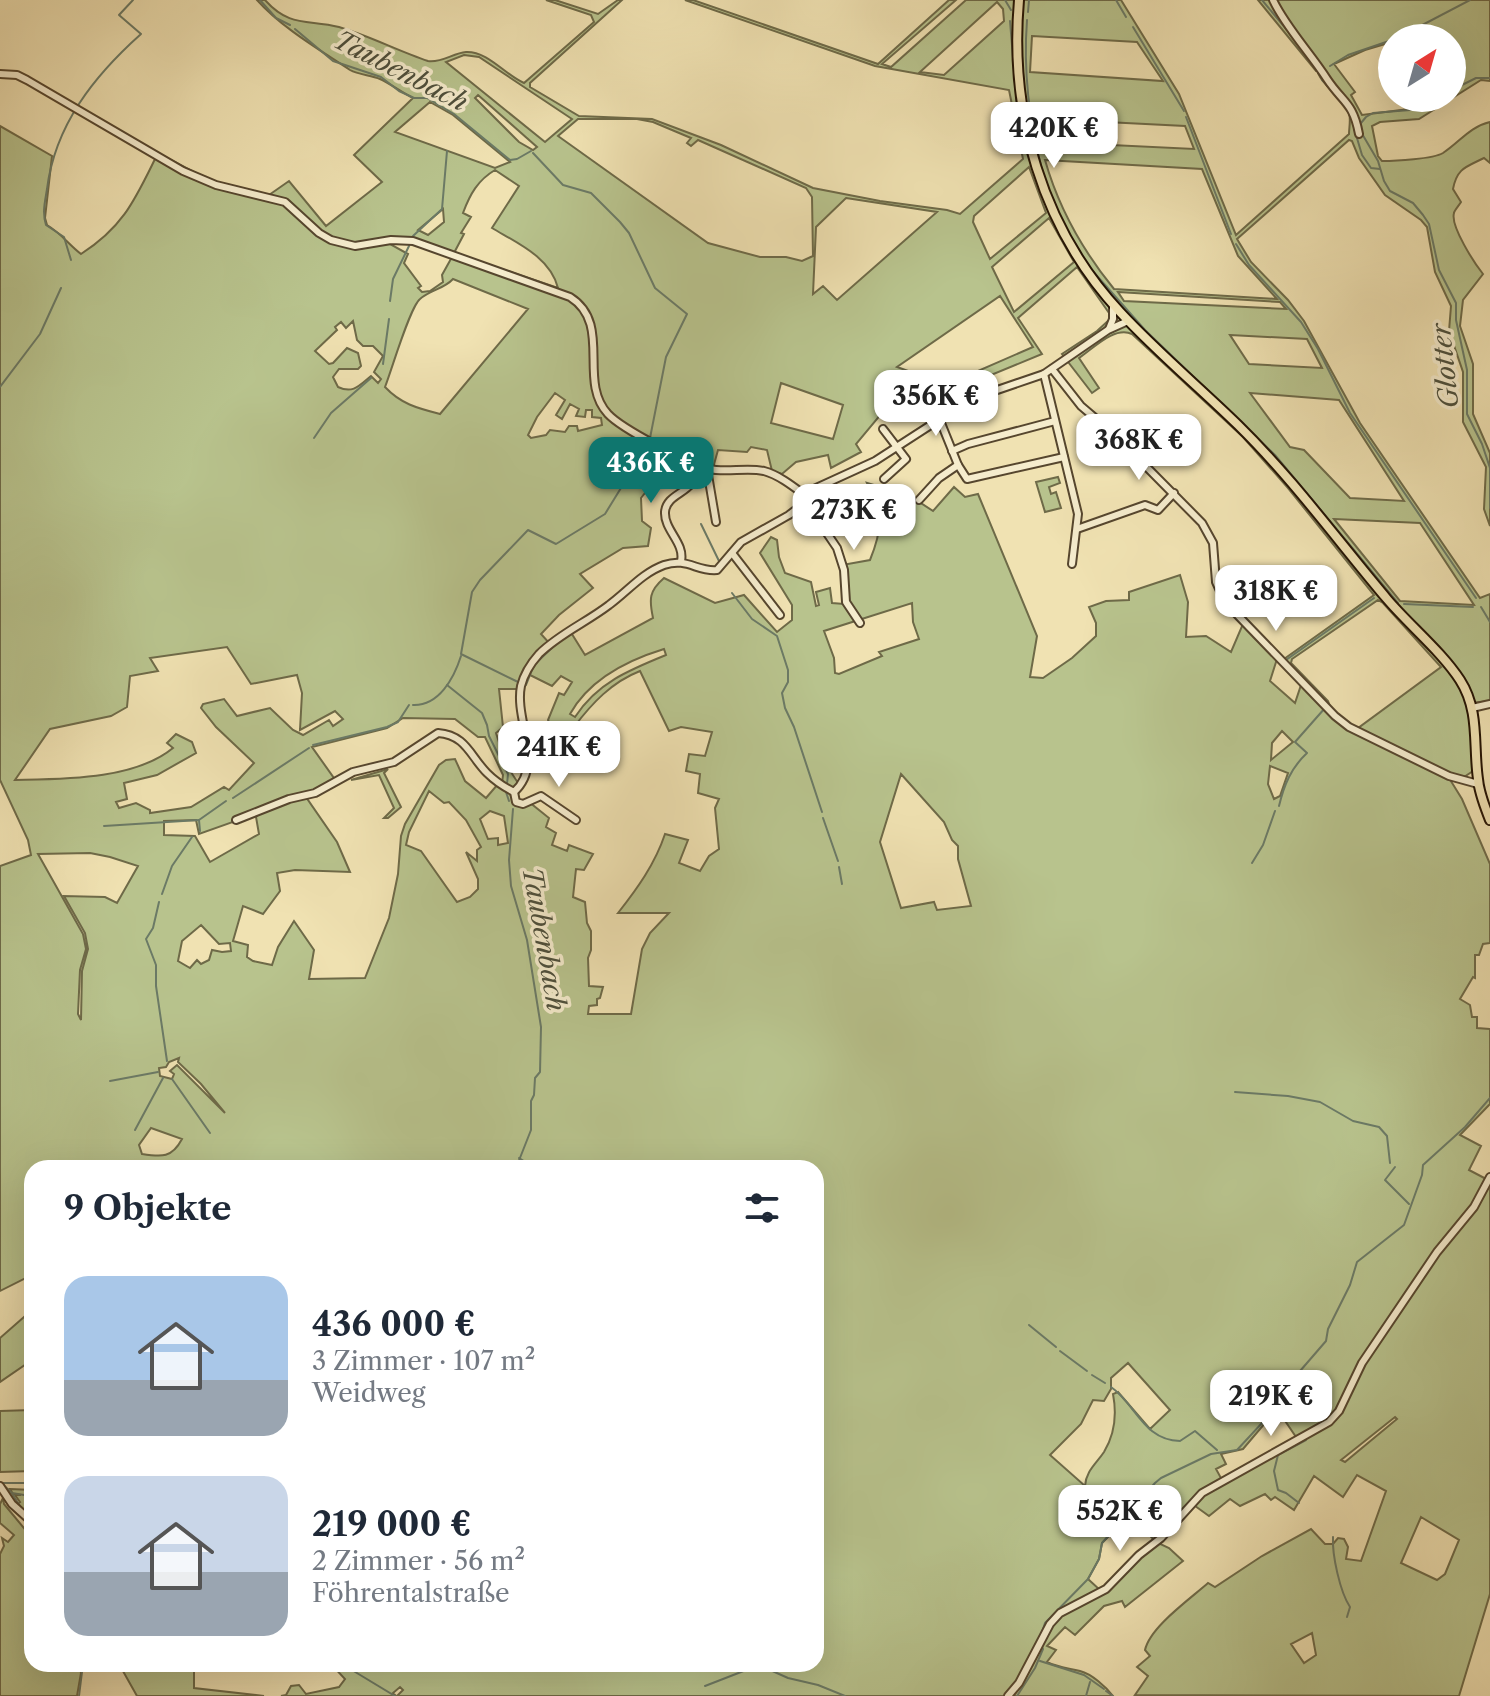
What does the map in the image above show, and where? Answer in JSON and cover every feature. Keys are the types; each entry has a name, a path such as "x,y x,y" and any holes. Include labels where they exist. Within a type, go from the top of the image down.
{"main road":[{"path":"1019,4 1023,115 1038,174 1069,243 1113,305 1284,473 1389,601 1453,671 1466,691 1472,708 1478,781 1490,820"}],"street":[{"path":"1273,0 1329,82 1348,102 1359,134"},
{"path":"0,74 17,75 27,80 183,171 216,185 285,202 319,233 340,244 355,246 391,240 413,241 570,297 585,310 591,325 596,388 602,407 615,421 707,469 764,471 806,496"},
{"path":"1110,327 1113,305"},
{"path":"514,792 523,781 528,755 519,707 526,673 550,644 612,603 649,572 664,565 681,561 717,570 741,542 802,505 806,496 816,488 856,472 971,399 1044,374 1126,319"},
{"path":"1052,369 1081,406 1174,493 1210,535 1216,582 1225,602 1335,716 1349,727 1462,780 1478,781"},
{"path":"1044,374 1078,514 1072,564"},
{"path":"939,418 967,479 1064,457"},
{"path":"952,451 1055,421"},
{"path":"883,429 910,459 884,479"},
{"path":"681,561 682,552 665,511 669,501 691,484 697,465"},
{"path":"919,500 939,478 958,465"},
{"path":"707,469 716,522"},
{"path":"1077,529 1145,505 1158,510 1174,493"},
{"path":"802,505 818,520 837,548 844,570 846,602 860,623"},
{"path":"732,553 780,615"},
{"path":"1472,708 1490,704"},
{"path":"236,820 289,799 315,793 353,772 394,762 438,733 464,742 487,773 514,792 516,802 523,804 541,796 576,820"},
{"path":"1008,1696 1041,1647 1050,1624 1060,1613 1106,1589 1139,1555 1157,1542 1202,1493 1329,1422 1339,1411 1362,1363 1437,1252 1474,1207 1490,1177"},
{"path":"0,1486 24,1515"}],"green space":[{"path":"257,0 265,0 291,19 339,27 428,61 466,52 482,55 524,83 594,22 591,15 546,0 598,14 622,0 530,83 530,87 579,116 652,119 721,145 813,188 960,214 1023,159 1009,90 875,66 685,0 693,0 878,64 949,0 956,0 882,64 891,67 966,0 1016,0 1022,23 1023,0 1121,0 1179,94 1236,235 1349,134 1347,108 1321,79 1318,73 1321,70 1316,71 1258,0 1490,0 1490,81 1481,80 1466,89 1466,24 1378,24 1378,46 1334,64 1355,92 1351,95 1362,115 1430,112 1419,119 1380,122 1372,126 1378,156 1382,161 1438,155 1476,127 1490,122 1490,163 1484,158 1463,169 1453,189 1461,202 1454,213 1456,227 1483,274 1463,300 1460,326 1473,364 1473,414 1490,453 1490,526 1484,509 1486,467 1463,422 1463,372 1449,331 1451,306 1435,272 1427,227 1385,195 1359,158 1352,141 1349,140 1237,239 1251,262 1304,321 1360,423 1480,598 1490,594 1490,701 1473,703 1473,771 1464,777 1449,778 1462,799 1490,864 1490,943 1483,944 1479,955 1475,955 1475,978 1460,999 1470,1005 1472,1017 1477,1017 1477,1028 1490,1029 1490,1104 1460,1135 1481,1146 1469,1170 1490,1181 1487,1188 1490,1189 1490,1594 1459,1696 1135,1695 1148,1676 1137,1667 1150,1656 1145,1650 1148,1641 1172,1614 1208,1583 1215,1587 1311,1529 1325,1544 1333,1544 1338,1538 1344,1539 1348,1547 1346,1559 1361,1561 1386,1491 1357,1475 1343,1497 1314,1476 1294,1510 1265,1494 1240,1506 1230,1499 1209,1516 1191,1503 1158,1543 1183,1561 1125,1607 1122,1601 1104,1606 1075,1635 1065,1627 1047,1646 1056,1650 1047,1662 1089,1675 1113,1696 397,1696 403,1690 400,1687 393,1693 396,1696 281,1696 286,1695 291,1686 299,1685 306,1694 339,1687 345,1679 338,1672 824,1672 824,1160 24,1160 24,1279 0,1291 0,866 31,855 28,840 0,780 0,126 52,156 45,218 47,225 81,254 108,233 128,210 158,153 209,180 269,195 289,181 326,226 382,182 354,155 413,98 380,79 350,70 302,38","holes":["997,2 1003,9 1004,21 944,75 920,72","1032,36 1137,42 1163,81 1030,72","464,55 479,57 572,119 545,142 446,62","478,95 537,147 533,150 519,142 475,98","430,102 453,115 510,162 495,168 395,132","578,119 653,122 691,138 687,143 691,146 698,140 806,188 812,197 813,256 802,261 786,257 760,257 708,243 558,136","1046,119 1185,126 1194,149 1049,142","1045,160 1202,169 1238,256 1277,299 1114,289 1082,244 1057,195","1029,167 1046,213 990,259 973,222 974,216","495,170 519,186 492,228 540,259 554,277 558,288 454,253 471,217 463,213 484,178","846,198 937,212 837,300 823,286 813,294 816,227","443,209 444,222 428,235 418,230","1049,218 1074,262 1014,312 992,267","388,243 420,244 452,257 442,275 443,282 430,291 422,292 418,288 421,286 404,263 408,254","1077,267 1109,313 1109,320 1097,331 1062,354 1092,393 1099,388 1079,358 1111,335 1132,334 1243,437 1374,595 1284,659 1223,595 1218,598 1243,624 1231,652 1206,636 1186,637 1188,602 1180,575 1129,592 1129,600 1106,601 1089,607 1096,623 1096,636 1043,678 1030,677 1037,636 978,494 965,497 954,487 933,511 910,496 867,483 876,504 879,530 870,560 842,565 844,604 832,603 830,588 816,592 819,605 816,606 811,582 785,573 777,540 771,537 760,553 792,605 792,620 777,632 744,595 715,603 664,578 651,596 653,618 585,655 570,631 550,644 541,634 593,588 580,574 623,548 648,546 651,528 642,521 641,498 676,465 660,452 664,446 681,454 687,443 702,449 697,463 713,468 718,450 747,452 751,447 767,450 772,471 782,474 796,462 828,455 831,468 861,452 856,444 897,395 892,391 899,380 898,375 930,383 933,380 897,367 1000,296 1033,347 964,377 967,385 1042,354 1018,318","453,279 528,309 440,414 403,401 385,387 416,304","1118,292 1280,302 1286,309 1124,301","353,321 357,340 363,346 373,346 383,356 374,372 381,379 378,383 371,376 352,389 338,387 333,377 339,369 358,369 361,366 358,353 347,348 329,364 315,351 337,330 335,327 341,322 346,328","1230,335 1307,339 1322,368 1249,364","781,383 843,405 833,439 771,423","555,393 565,400 556,415 562,419 570,404 579,409 576,416 585,417 586,410 592,410 592,417 601,418 602,425 578,431 577,426 569,426 565,432 550,430 546,435 531,438 528,435 537,417","1250,393 1339,400 1404,501 1350,498 1304,450 1290,447","1334,519 1420,523 1474,605 1400,601","1378,600 1441,667 1358,728 1340,718 1291,663 1292,659","912,603 913,622 919,639 879,652 882,656 835,673 834,658 824,631","227,647 251,684 297,675 302,693 300,730 335,711 343,719 333,726 329,720 303,735 293,730 270,708 237,716 224,699 203,704 201,708 216,727 254,763 229,790 224,787 191,807 150,813 150,810 136,803 119,808 116,802 127,799 124,783 157,775 196,753 192,742 176,734 167,743 173,748 157,759 119,772 15,780 50,729 111,716 127,707 130,676 158,671 150,658","664,649 666,655 615,679 593,695 575,717 570,714 588,691 623,665","1277,659 1301,685 1295,703 1270,681","640,671 669,731 681,727 712,732 705,756 689,754 686,771 700,774 698,793 719,799 715,808 719,849 709,856 700,871 679,863 688,840 665,834 645,876 618,913 669,913 650,933 642,949 631,1014 588,1014 589,1006 597,1005 603,987 589,986 591,931 585,902 573,897 576,869 584,870 593,854 569,845 567,851 552,845 556,833 546,827 549,818 529,802 515,800 514,792 520,786 507,766 496,733 503,727 499,689 521,689 526,673 552,686 561,676 572,682 564,695 559,693 548,720 554,733 577,738 581,735 574,727 595,702 620,681","403,718 455,719 478,737 485,737 503,775 502,784 498,784 486,798 465,781 455,759 439,765 405,824 389,918 365,978 309,979 314,950 294,921 278,947 272,965 253,961 247,957 248,945 233,941 243,906 263,914 280,891 277,873 295,870 350,872 337,842 306,797 336,781 312,747 387,728","1282,731 1293,742 1271,760 1272,743","1270,766 1288,773 1280,796 1274,799 1268,784","901,774 944,822 958,846 958,859 971,906 937,910 934,902 901,908 880,842","429,791 444,803 449,802 466,820 481,847 477,850 477,861 466,852 478,879 478,889 470,897 457,902 421,851 406,845","490,811 504,816 508,843 498,845 498,838 488,839 480,819","258,813 259,834 210,862 195,836 164,835 164,821 196,820 199,834","90,853 138,866 117,903 105,897 64,896 85,933 88,949 82,971 81,1020 78,1014 80,970 86,949 83,934 38,854","201,925 219,944 230,943 231,951 212,950 209,960 201,964 197,960 190,968 178,961 182,941","179,1058 178,1062 225,1113 177,1065 170,1071 174,1074 172,1079 160,1076 159,1068 166,1067 169,1062","151,1128 182,1139 174,1150 161,1156 142,1154 139,1145","1128,1363 1170,1410 1150,1429 1118,1392 1113,1394 1115,1417 1111,1438 1089,1472 1085,1486 1050,1455 1081,1424 1093,1400 1104,1401 1111,1389 1111,1378","1277,1409 1298,1440 1222,1480 1216,1469 1226,1464 1221,1454 1243,1449","1395,1417 1397,1419 1345,1462 1341,1460","1128,1517 1156,1542 1101,1591 1088,1579 1099,1559 1102,1543","1421,1517 1459,1540 1445,1574 1437,1580 1401,1563","1312,1633 1316,1655 1304,1663 1291,1644"]},
{"path":"926,389 933,400 912,416 900,407 908,394 919,401"},
{"path":"1058,477 1060,483 1049,487 1051,494 1056,492 1061,508 1045,512 1036,482"},
{"path":"388,769 384,773 401,807 384,818 394,808 379,775 351,780"},
{"path":"24,1317 24,1366 0,1382 0,1338"},
{"path":"24,1410 24,1471 0,1472 0,1411"},
{"path":"10,1489 24,1490 24,1512 16,1505 20,1502 15,1495 21,1495 13,1494"},
{"path":"3,1498 4,1504 24,1528 24,1672 81,1672 77,1696 0,1696 0,1554 4,1546 2,1538 8,1542 14,1535 0,1523"},
{"path":"124,1672 194,1672 194,1688 264,1696 137,1696"}],"waterway":[{"path":"71,260 64,237 46,225 44,211 51,166 58,144 79,103 108,67 141,34 119,15 133,0"},
{"name":"Taubenbach","path":"260,0 276,18 290,25"},
{"path":"1005,0 1011,10"},
{"path":"1028,12 1029,0"},
{"path":"1116,0 1126,17"},
{"name":"Glotter","path":"1262,0 1287,30"},
{"path":"1424,24 1470,0"},
{"path":"1027,20 1028,97 1043,173"},
{"path":"1010,21 1017,107 1025,142"},
{"path":"1133,27 1184,111"},
{"name":"Taubenbach","path":"295,29 333,61 381,77 399,91 414,98 427,98 454,114 510,160 531,151"},
{"path":"1330,66 1348,55 1378,45"},
{"name":"Glotter","path":"1320,73 1329,87"},
{"path":"1466,83 1476,78 1490,78"},
{"name":"Glotter","path":"1385,112 1366,117 1361,123 1361,132 1378,161 1390,191 1413,203 1429,224 1439,270 1456,303 1456,320 1467,370 1467,414 1490,468 1490,508"},
{"path":"1186,117 1231,234"},
{"name":"Glotter","path":"1354,128 1362,155 1371,168 1380,169"},
{"path":"413,236 442,209 447,151"},
{"name":"Taubenbach","path":"533,153 563,185 591,193 620,222 629,233 655,288 687,314 666,357 650,438"},
{"path":"1236,244 1249,265 1301,322 1350,413 1476,598"},
{"path":"390,301 393,279 409,246"},
{"path":"1090,268 1145,330 1275,455 1398,603"},
{"path":"0,387 40,334 61,288"},
{"path":"383,364 389,319"},
{"path":"314,438 331,413 371,378"},
{"name":"Taubenbach","path":"518,682 461,654 472,592 528,530 556,544 605,514 648,444"},
{"path":"647,446 692,470 691,475"},
{"path":"701,524 719,561"},
{"path":"732,593 752,619 777,636 788,670 788,682 782,693 785,708 822,812"},
{"path":"1286,660 1374,598"},
{"path":"1404,604 1473,607"},
{"path":"1481,607 1490,622"},
{"path":"526,685 534,665 556,644"},
{"path":"413,705 438,696 450,681 461,656"},
{"path":"1295,671 1327,703"},
{"path":"447,685 482,713 489,736 508,774 507,784"},
{"path":"313,745 387,727 398,722 409,705"},
{"path":"1279,806 1289,777 1307,753 1295,742 1325,708"},
{"path":"233,798 309,748"},
{"path":"506,792 509,801"},
{"path":"200,831 199,820 226,801"},
{"name":"Taubenbach","path":"513,809 509,860 511,886 527,940 541,1027 540,1072 535,1078 531,1101 531,1130 519,1160"},
{"path":"1252,863 1263,845 1275,811"},
{"path":"823,818 838,861"},
{"path":"104,826 199,820"},
{"path":"162,894 172,866 192,837"},
{"path":"839,867 842,884"},
{"path":"159,902 153,928 146,939 156,965 167,1061"},
{"path":"110,1081 158,1072"},
{"path":"135,1130 163,1078"},
{"path":"172,1079 210,1133"},
{"path":"1235,1092 1320,1102 1353,1121 1379,1127 1387,1136 1390,1163"},
{"path":"1040,1638 1045,1623 1088,1579 1099,1559 1102,1543 1155,1483 1211,1454 1237,1450 1276,1408 1294,1378 1326,1341 1328,1329 1350,1285 1357,1262 1404,1225 1423,1165 1465,1127 1490,1098"},
{"path":"1395,1167 1385,1180 1409,1204"},
{"path":"1029,1325 1056,1347"},
{"path":"1060,1351 1087,1371"},
{"path":"1092,1375 1105,1383"},
{"path":"1111,1387 1157,1435 1180,1441 1195,1431 1217,1450"},
{"path":"1299,1503 1278,1490 1274,1471 1278,1455 1306,1440"},
{"path":"0,1482 20,1506"},
{"path":"1,1483 24,1483"},
{"path":"12,1493 24,1495"},
{"path":"1333,1537 1337,1573 1350,1607 1347,1617"},
{"path":"1017,1696 1035,1668 1043,1649 1041,1645"},
{"path":"1040,1661 1084,1675 1104,1689"},
{"path":"79,1696 82,1672"},
{"path":"355,1672 395,1696"},
{"path":"705,1686 741,1672"},
{"path":"775,1672 845,1696"},
{"path":"1086,1696 1090,1682"},
{"path":"1106,1691 1113,1696"}]}
